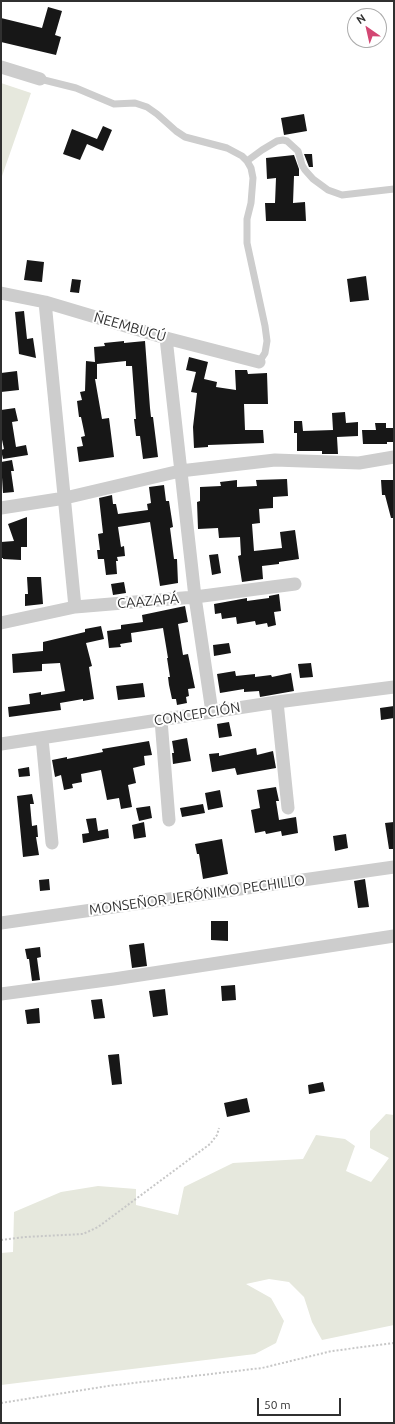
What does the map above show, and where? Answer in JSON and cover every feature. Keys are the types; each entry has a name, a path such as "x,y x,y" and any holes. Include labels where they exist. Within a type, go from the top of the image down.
{"street":[{"path":"1,66 40,79"},
{"name":"ÑEEMBUCÚ","path":"1,293 45,302 166,338 259,362"},
{"path":"45,302 76,607"},
{"path":"166,338 195,597 212,712"},
{"path":"1,508 65,498 180,471 274,460 359,463 394,457"},
{"name":"CAAZAPÁ","path":"1,623 76,607 195,597 295,584"},
{"name":"CONCEPCIÓN","path":"1,744 277,702 394,687"},
{"path":"277,702 288,808"},
{"path":"161,720 169,820"},
{"path":"42,738 52,843"},
{"name":"MONSEÑOR JERÓNIMO PECHILLO","path":"1,923 394,867"},
{"path":"1,994 114,979 394,936"}],"lane":[{"path":"40,79 76,88 114,104 135,103 147,107 185,137 227,148 242,156 247,161 251,168 253,178 251,203 247,220 246,243 267,341 265,354 259,362"},
{"path":"247,161 262,150 277,142 287,140 298,151 305,170 313,179 328,190 342,195 394,189"}],"path":[{"path":"1,1240 25,1237 83,1234 98,1227 210,1144 217,1136 219,1128"},
{"path":"1,1403 115,1385 262,1368 332,1351 394,1343"}],"shaded area":[{"path":"1,83 31,93 1,179"},
{"path":"386,1114 394,1115 394,1325 322,1340 312,1322 304,1297 289,1282 269,1279 246,1284 271,1298 284,1321 276,1343 255,1354 1,1385 1,1253 13,1252 14,1212 61,1192 98,1186 136,1189 136,1205 178,1215 184,1187 233,1163 303,1159 316,1135 345,1139 355,1146 346,1171 371,1182 389,1158 370,1148 370,1131"}],"building":[{"path":"48,7 62,11 55,35 61,37 56,55 1,42 1,18 42,28"},
{"path":"304,114 307,131 284,135 281,118"},
{"path":"103,126 112,130 103,151 87,144 80,160 63,154 72,129 97,139"},
{"path":"304,154 312,154 313,167 309,167"},
{"path":"294,155 299,169 299,176 294,176 293,203 305,202 306,221 266,221 265,203 275,203 276,178 267,179 266,158"},
{"path":"27,260 44,262 42,282 24,280"},
{"path":"366,276 369,300 350,302 347,279"},
{"path":"72,279 81,280 79,293 70,292"},
{"path":"24,311 27,339 33,338 36,358 19,354 15,312"},
{"path":"124,341 124,343 145,341 151,417 153,417 158,457 143,459 140,436 136,436 132,366 126,366 126,361 97,364 97,379 95,379 102,419 109,418 114,457 79,462 77,447 83,446 81,437 85,436 81,417 79,417 77,401 82,400 80,392 85,391 86,361 95,362 94,347 105,346 104,343"},
{"path":"189,357 208,362 204,379 217,382 216,387 236,390 235,370 247,370 248,374 267,373 268,404 244,404 245,430 263,430 264,443 208,445 208,447 194,448 193,427 197,393 191,392 196,372 186,370"},
{"path":"17,371 19,390 1,392 1,373"},
{"path":"15,408 18,421 12,422 16,447 26,445 28,455 3,459 1,450 4,449 1,435 1,410"},
{"path":"345,412 346,423 358,422 358,436 337,437 338,454 322,454 322,451 297,451 297,433 294,433 294,421 302,421 303,431 333,430 332,413"},
{"path":"375,423 386,423 386,428 394,428 394,442 387,442 387,444 363,444 362,430 376,430"},
{"path":"12,460 14,471 11,471 14,492 3,493 1,462"},
{"path":"287,479 288,496 273,497 273,508 259,509 260,523 252,524 254,551 282,548 280,532 295,530 299,559 262,566 263,579 242,582 238,556 241,555 240,537 219,538 218,528 198,529 197,502 200,501 200,487 221,486 220,482 237,480 237,487 257,486 256,480"},
{"path":"381,480 394,480 394,518 391,518 385,495 382,495"},
{"path":"164,485 166,501 169,501 173,527 170,528 174,559 177,559 178,583 160,586 150,522 118,527 121,547 124,546 125,556 117,557 117,574 106,575 104,559 98,559 97,550 100,550 98,534 103,533 99,498 112,495 113,504 116,504 118,514 148,510 147,504 151,503 149,487"},
{"path":"27,517 27,547 21,547 21,560 1,558 1,542 14,541 8,524"},
{"path":"218,554 221,573 212,575 209,555"},
{"path":"27,577 41,577 43,604 25,606 25,594 28,594"},
{"path":"124,582 126,593 113,595 111,584"},
{"path":"279,594 281,611 274,612 276,625 268,627 267,623 256,625 255,621 237,624 236,617 222,619 221,613 215,614 214,604 247,598 247,601 269,598 269,596"},
{"path":"185,606 188,622 178,624 183,655 188,654 195,688 188,689 189,696 186,697 187,703 177,705 176,699 172,699 169,685 168,677 170,677 168,658 163,628 131,633 132,642 120,644 121,647 109,648 107,631 121,629 121,625 143,622 142,615"},
{"path":"101,626 104,639 86,643 92,666 89,667 94,699 83,701 83,699 60,703 61,710 9,717 8,707 30,704 29,694 41,692 41,695 65,691 60,663 42,664 42,671 13,673 12,654 43,651 43,642 85,632 85,629"},
{"path":"229,643 231,653 214,656 213,645"},
{"path":"311,663 313,677 300,678 298,664"},
{"path":"235,671 236,676 255,674 255,677 271,675 272,677 291,673 294,691 260,697 259,691 244,692 244,689 220,693 217,674"},
{"path":"143,683 145,697 118,700 116,686"},
{"path":"394,706 394,718 381,720 380,708"},
{"path":"229,722 232,736 219,738 217,724"},
{"path":"187,738 191,761 173,764 172,753 174,753 172,741"},
{"path":"149,741 152,755 144,756 145,765 133,768 136,783 128,785 132,807 121,809 119,798 107,800 101,770 81,774 82,782 72,784 73,788 64,790 61,775 55,777 52,760 67,757 67,759 103,752 102,749"},
{"path":"256,748 257,755 273,751 276,768 237,775 235,768 212,772 209,754 219,753 219,756"},
{"path":"29,767 30,776 19,777 18,769"},
{"path":"276,787 279,801 276,801 279,820 296,817 298,833 282,836 281,831 266,834 265,831 255,833 251,810 260,808 257,790"},
{"path":"220,790 223,807 208,810 205,793"},
{"path":"32,794 34,804 30,804 32,826 37,825 38,837 36,837 39,855 23,857 17,796"},
{"path":"203,804 205,813 182,817 180,808"},
{"path":"150,806 152,818 139,821 136,808"},
{"path":"96,818 98,831 108,829 109,838 83,843 82,834 89,833 86,819"},
{"path":"144,822 146,837 134,839 132,825"},
{"path":"394,822 394,849 389,849 385,823"},
{"path":"346,834 348,848 335,851 333,836"},
{"path":"222,839 228,874 203,879 199,854 197,854 195,844"},
{"path":"49,879 50,890 40,891 39,880"},
{"path":"365,879 369,907 358,908 354,881"},
{"path":"211,921 228,921 228,941 211,940"},
{"path":"144,943 147,966 132,968 129,945"},
{"path":"40,947 41,957 37,958 40,980 32,981 29,959 27,959 25,949"},
{"path":"235,985 236,1000 222,1001 221,986"},
{"path":"165,989 168,1015 153,1017 149,991"},
{"path":"102,999 105,1018 94,1019 91,1000"},
{"path":"39,1008 40,1023 27,1024 25,1010"},
{"path":"119,1054 122,1084 112,1085 108,1055"},
{"path":"323,1082 325,1091 309,1094 308,1085"},
{"path":"247,1098 250,1112 227,1117 224,1103"}]}
